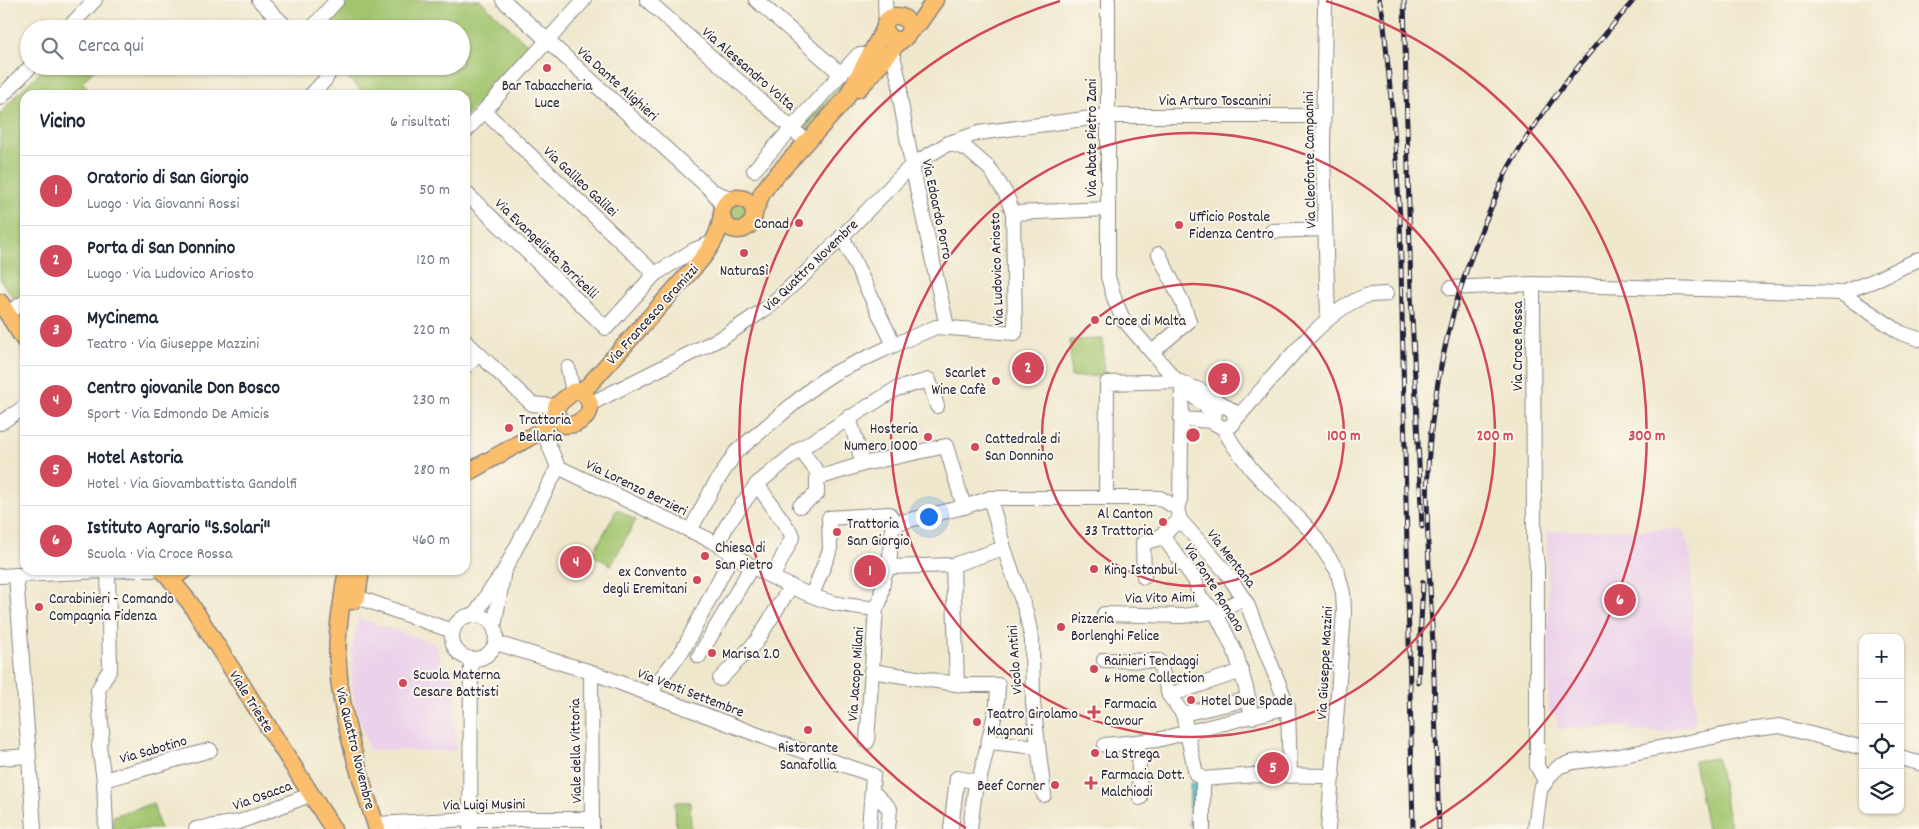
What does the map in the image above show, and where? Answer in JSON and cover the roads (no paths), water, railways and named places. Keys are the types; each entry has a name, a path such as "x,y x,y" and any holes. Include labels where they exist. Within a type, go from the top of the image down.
{"main road":[{"name":"Via Francesco Gramizzi","path":"714,242 750,225 762,193 844,100 871,62 893,16 914,14 934,1"},
{"name":"Via Francesco Gramizzi","path":"871,62 901,41 919,23 934,1"},
{"path":"893,16 909,25 901,41 887,36 893,16"},
{"name":"Via Francesco Gramizzi","path":"585,394 700,261 714,242 728,205 770,182"},
{"path":"738,230 729,227 723,219 728,205 749,201 754,212"},
{"path":"3,308 20,334"},
{"name":"Via Quattro Novembre","path":"470,471 518,444 553,421 585,394 589,412 577,423 553,421"},
{"name":"Viale Trieste","path":"163,575 190,603 333,829"},
{"name":"Via Quattro Novembre","path":"357,575 347,586 344,619 339,636 338,664 343,708 377,827"}],"street":[{"path":"76,20 95,0"},
{"path":"259,0 279,20"},
{"path":"319,20 337,0"},
{"name":"Via Dante Alighieri","path":"503,0 728,205"},
{"path":"470,126 584,0"},
{"name":"Via Alessandro Volta","path":"647,0 807,142"},
{"path":"756,0 841,74"},
{"path":"885,0 893,16"},
{"name":"Via Abate Pietro Zani","path":"1108,0 1108,276 1115,301 1123,319 1152,352"},
{"name":"Via Cleofonte Campanini","path":"1325,0 1325,229 1328,319"},
{"name":"Via Edoardo Porro","path":"901,41 900,98 912,165 947,327"},
{"path":"754,170 858,55 871,62"},
{"name":"Via Edoardo Porro","path":"871,62 890,72 900,98"},
{"path":"0,98 22,75"},
{"path":"316,90 327,75"},
{"name":"Via Galileo Galilei","path":"484,111 655,274"},
{"name":"Via Arturo Toscanini","path":"949,143 978,133 1107,116 1324,116"},
{"name":"Via Quattro Novembre","path":"585,394 725,336 768,307 807,272 912,165 949,143"},
{"name":"Via Ludovico Ariosto","path":"947,327 1015,333 1013,213 1006,194 990,169 967,150 949,143"},
{"name":"Via Evangelista Torricelli","path":"470,197 606,328 655,274"},
{"path":"1013,213 1108,209"},
{"path":"1272,231 1325,229"},
{"path":"842,236 894,345"},
{"path":"655,274 694,250 714,242"},
{"path":"1159,254 1184,304 1189,321 1152,352 1180,384 1179,514"},
{"name":"Via Croce Rossa","path":"1546,781 1537,766 1537,565 1534,542 1533,284 1841,293 1873,281 1919,259"},
{"path":"1450,288 1533,284"},
{"path":"1841,293 1901,333 1919,339"},
{"path":"1181,419 1224,417 1271,378 1328,319 1367,296 1386,294"},
{"path":"3,308 20,303"},
{"path":"690,531 712,489 736,452 822,381 834,373 894,345 936,327 947,327"},
{"path":"470,346 532,404 553,421 558,466 504,573 489,592 475,615"},
{"path":"470,362 479,354"},
{"path":"568,368 585,394"},
{"path":"718,544 727,525 757,484 800,449 849,417 896,389 929,380 937,406"},
{"path":"1106,498 1107,383 1180,384 1206,393 1224,417"},
{"path":"0,423 20,410"},
{"path":"849,417 863,464"},
{"name":"Via Giuseppe Mazzini","path":"1224,417 1234,446 1253,471 1310,530 1337,570 1343,593 1344,612 1328,829"},
{"path":"800,506 817,494 817,478 821,476 863,464 946,446 964,507"},
{"path":"800,449 821,476"},
{"name":"Via Lorenzo Berzieri","path":"558,466 718,544 732,555 791,586 834,603 876,609"},
{"path":"757,484 793,536 773,576"},
{"path":"812,595 830,550 829,518 893,520 901,522 964,507 990,498 1160,498 1179,514"},
{"name":"Vicolo Antini","path":"990,498 1004,548 1026,612 1032,640 1033,703 1044,795"},
{"name":"Via Ponte Romano","path":"1144,577 1143,543 1162,535 1179,514"},
{"name":"Via Mentana","path":"1179,514 1226,572 1244,598 1288,707 1290,776"},
{"name":"Via Jacopo Milani","path":"867,742 876,609 880,601 884,576 889,567 893,520"},
{"name":"Via Ponte Romano","path":"1162,535 1195,580 1200,598 1215,612 1236,654 1242,671 1252,717"},
{"path":"889,567 953,565 1004,548"},
{"path":"652,694 656,684 683,650 732,555"},
{"path":"953,565 957,684"},
{"path":"683,650 702,658 752,566"},
{"path":"494,626 486,618 475,615 463,617 452,631 454,648 461,656 471,660 482,659 491,652 496,643 494,626 504,573"},
{"path":"16,575 34,829"},
{"path":"0,576 20,575"},
{"path":"106,829 104,780 99,746 102,733 98,690 110,669 108,575"},
{"path":"347,586 452,631"},
{"path":"720,680 756,642 791,586"},
{"name":"Via Vito Aimi","path":"1104,614 1183,616 1220,611 1244,598"},
{"name":"Via Venti Settembre","path":"496,643 591,672 777,742 874,775 873,792"},
{"path":"470,824 471,660"},
{"path":"1104,660 1159,661 1169,695 1183,714 1196,774 1203,779 1255,775 1332,776"},
{"path":"872,671 957,684 998,685 997,705 990,742 977,782 970,829"},
{"path":"1169,695 1242,671"},
{"name":"Viale della Vittoria","path":"591,672 592,824"},
{"path":"1183,714 1249,699"},
{"path":"1105,745 1157,740 1288,707"},
{"path":"1535,829 1540,790 1560,766 1573,762 1614,757 1772,727 1789,728 1859,747"},
{"path":"1538,740 1543,752 1560,766"},
{"path":"990,742 1037,747"},
{"path":"1138,742 1140,798"},
{"name":"Via Sabotino","path":"104,780 210,750"},
{"path":"0,758 28,756"},
{"path":"1904,759 1919,763"},
{"path":"951,829 958,778 977,782"},
{"path":"1203,779 1203,829"},
{"path":"869,829 873,792"},
{"path":"873,792 890,809 888,829"},
{"name":"Via Osacca","path":"201,828 221,828 310,794"},
{"name":"Via Luigi Musini","path":"377,827 470,824 592,824"}],"water":[{"path":"1190,783 1200,783 1198,826 1189,825"}],"railway":[{"path":"1379,0 1383,15 1394,129 1400,218 1413,829"},
{"path":"1404,0 1411,294 1422,527"},
{"path":"1439,829 1428,538 1428,484 1431,430 1435,401 1452,316 1469,262 1502,182 1522,144 1552,101 1634,0"},
{"path":"1418,682 1423,582"}],"place":[{"name":"Bar Tabaccheria Luce","path":"547,68"},
{"name":"Conad","path":"799,223"},
{"name":"Ufficio Postale Fidenza Centro","path":"1179,225"},
{"name":"NaturaSì","path":"744,253"},
{"name":"Croce di Malta","path":"1095,320"},
{"name":"Porta di San Donnino","path":"1028,368"},
{"name":"MyCinema","path":"1224,379"},
{"name":"Scarlet Wine Cafè","path":"996,381"},
{"name":"Trattoria Bellaria","path":"509,428"},
{"name":"Hosteria Numero 1000","path":"928,437"},
{"name":"Cattedrale di San Donnino","path":"975,447"},
{"name":"Al Canton 33 Trattoria","path":"1163,522"},
{"name":"Trattoria San Giorgio","path":"837,532"},
{"name":"Chiesa di San Pietro","path":"705,556"},
{"name":"Centro giovanile Don Bosco","path":"576,562"},
{"name":"King Istanbul","path":"1094,569"},
{"name":"Oratorio di San Giorgio","path":"870,571"},
{"name":"ex Convento degli Eremitani","path":"697,580"},
{"name":"Istituto Agrario \"S.Solari\"","path":"1620,600"},
{"name":"Carabinieri - Comando Compagnia Fidenza","path":"39,607"},
{"name":"Pizzeria Borlenghi Felice","path":"1061,627"},
{"name":"Marisa 2.0","path":"712,653"},
{"name":"Rainieri Tendaggi & Home Collection","path":"1094,669"},
{"name":"Scuola Materna Cesare Battisti","path":"403,683"},
{"name":"Hotel Due Spade","path":"1191,700"},
{"name":"Farmacia Cavour","path":"1094,712"},
{"name":"Teatro Girolamo Magnani","path":"977,722"},
{"name":"Ristorante Sanafollia","path":"808,730"},
{"name":"La Strega","path":"1095,753"},
{"name":"Hotel Astoria","path":"1273,768"},
{"name":"Farmacia Dott. Malchiodi","path":"1091,783"},
{"name":"Beef Corner","path":"1055,785"}]}
